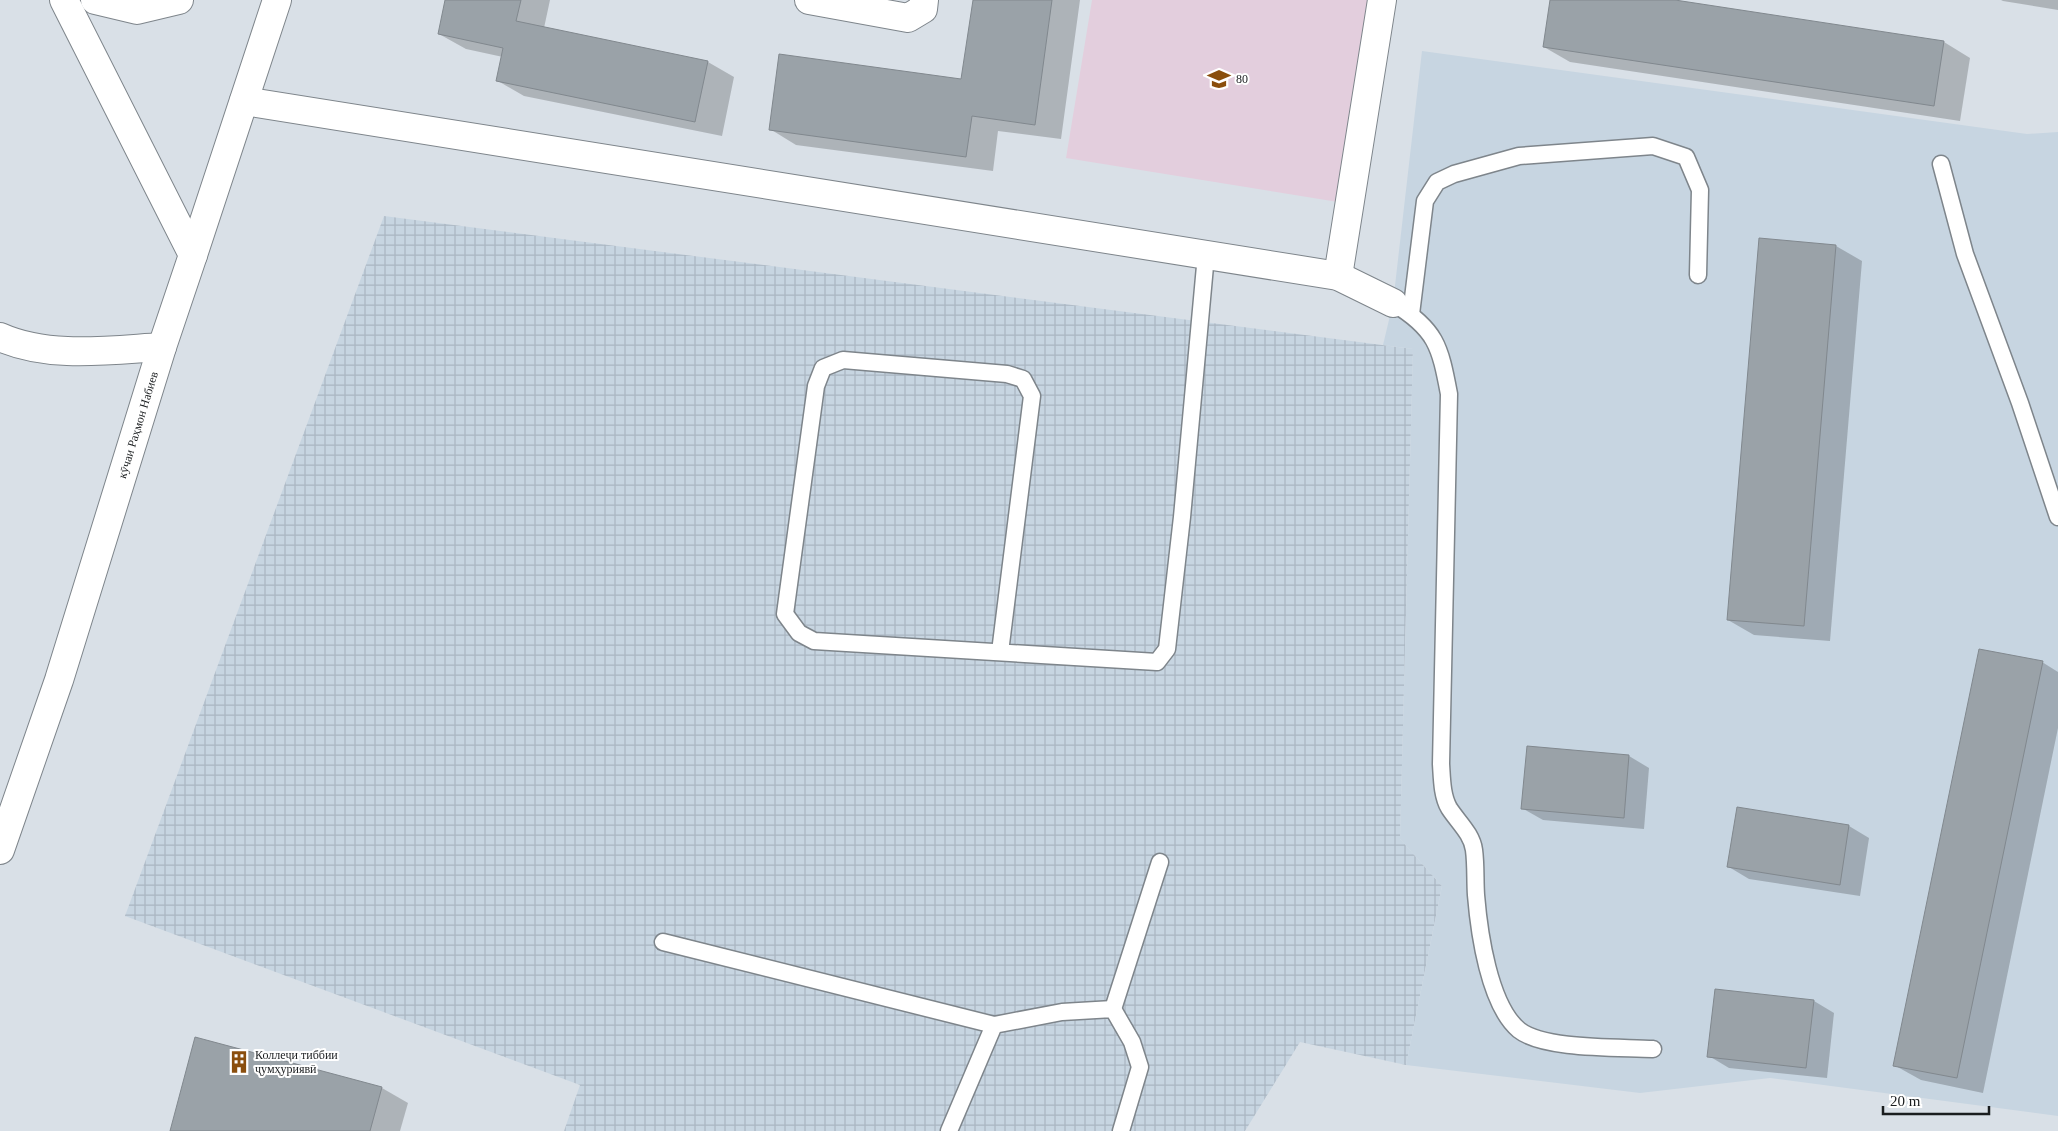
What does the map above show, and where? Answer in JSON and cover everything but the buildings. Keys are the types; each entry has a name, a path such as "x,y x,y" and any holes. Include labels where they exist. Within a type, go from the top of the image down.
{"street":[{"path":"64,0 193,255"},
{"path":"95,0 137,10 179,0"},
{"name":"кӯчаи Раҳмон Набиев","path":"0,850 59,680 162,348 277,0"},
{"path":"809,0 908,18 922,9 924,0"},
{"path":"1338,276 1382,0"},
{"path":"244,101 1338,276 1402,308"},
{"path":"0,337 15,344 76,352 162,348"}],"lane":[{"path":"1653,1049 1560,1043 1534,1037 1519,1030 1501,1007 1488,975 1476,896 1476,861 1473,843 1448,807 1443,790 1441,764 1449,394 1442,357 1436,342 1431,333 1402,308 1425,201 1437,182 1454,174 1519,156 1653,146 1686,157 1700,190 1698,275"},
{"path":"1941,164 1965,254 2020,402 2058,518"},
{"path":"1000,652 1032,396 1023,379 1007,374 843,360 823,368 816,386 785,614 799,633 814,640 1000,652 1157,662 1167,649 1182,517 1206,255"},
{"path":"1121,1131 1140,1067 1132,1042 1113,1009 1160,862"},
{"path":"663,942 994,1025 1062,1012 1113,1009"},
{"path":"949,1131 994,1025"}],"shaded area":[{"name":"80","path":"1092,0 1372,0 1338,202 1066,158"},
{"path":"1422,51 2027,134 2058,132 2058,1116 1770,1078 1640,1093 1406,1065 1442,886 1400,839 1413,349 1383,345 1393,303"},
{"path":"384,216 1413,349 1400,839 1442,886 1406,1065 1300,1042 1245,1131 564,1131 580,1085 125,916"}],"place":[{"name":"80","path":"1219,79"},
{"name":"Коллеҷи тиббии ҷумҳуриявӣ","path":"239,1062"}]}
